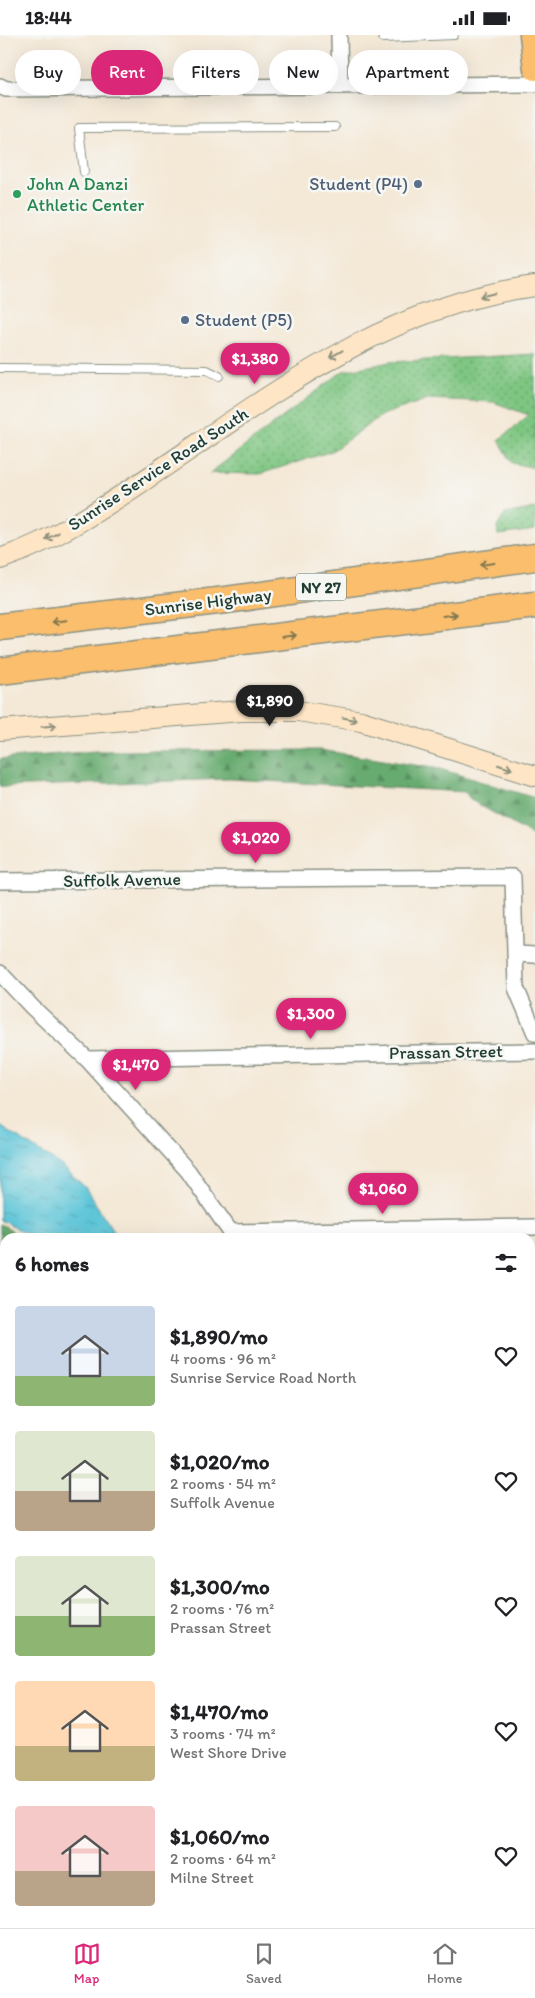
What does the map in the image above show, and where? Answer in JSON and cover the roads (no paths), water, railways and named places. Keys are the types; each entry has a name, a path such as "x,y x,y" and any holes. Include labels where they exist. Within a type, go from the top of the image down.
{"highway":[{"name":"Sunrise Highway","path":"0,627 226,600 535,557"},
{"path":"0,671 535,605"},
{"path":"0,689 241,642"}],"main road":[{"path":"531,35 535,69"},
{"name":"Sunrise Service Road South","path":"0,559 50,537 107,505 306,371 356,343 411,318 444,307 535,286"},
{"path":"0,730 241,711 298,711 361,721 535,776"}],"street":[{"path":"339,35 340,86"},
{"path":"0,86 6,89 535,84"},
{"name":"Suffolk Avenue","path":"0,881 513,877 516,953"},
{"path":"535,955 516,953 516,988 535,1033"},
{"path":"0,973 32,1007 87,1059 188,1171 231,1233"},
{"name":"Prassan Street","path":"87,1059 535,1051"},
{"path":"308,1233 535,1227"}],"lane":[{"path":"383,35 383,38 454,35"},
{"path":"84,172 80,128 335,127"},
{"path":"0,368 207,370 218,376"}],"water":[{"path":"0,1126 62,1166 85,1187 114,1233 24,1233 0,1220"}],"place":[{"name":"Student (P4)","path":"418,184"},
{"name":"John A Danzi Athletic Center","path":"17,194"},
{"name":"Student (P5)","path":"185,320"}]}
